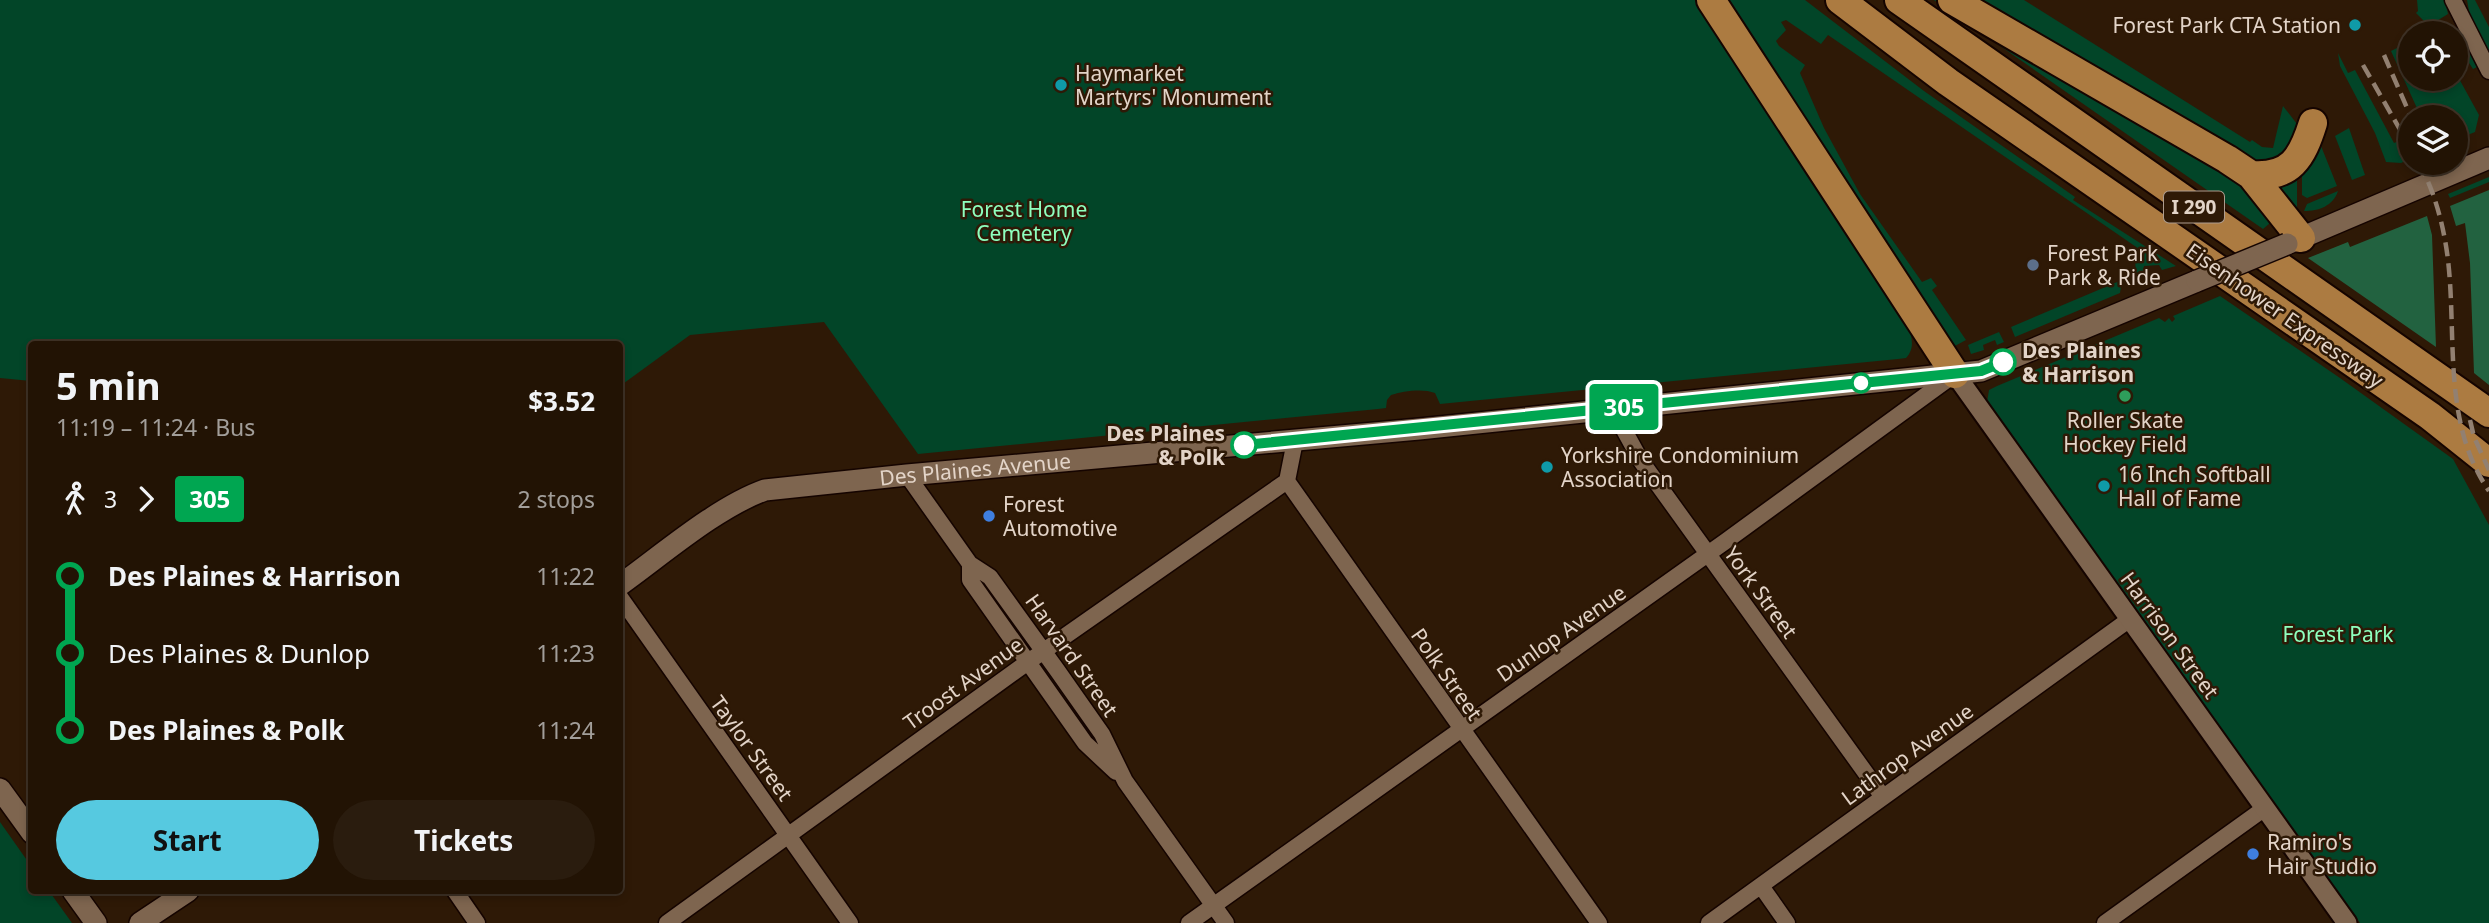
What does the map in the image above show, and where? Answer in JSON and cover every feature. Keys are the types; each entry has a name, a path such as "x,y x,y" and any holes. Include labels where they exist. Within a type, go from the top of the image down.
{"highway":[{"path":"1711,0 1955,374"},
{"name":"Eisenhower Expressway","path":"1840,0 1948,82 2430,415 2489,463"},
{"name":"Eisenhower Expressway","path":"1899,0 2489,413"},
{"path":"1952,0 2227,159 2250,175 2294,241"},
{"path":"2250,175 2264,176 2281,172 2293,164 2306,144 2313,123"}],"main road":[{"name":"Des Plaines Avenue","path":"623,583 743,498 765,490 1295,441 1981,371 2489,158"},
{"path":"0,789 28,828"},
{"path":"75,894 96,923"},
{"path":"140,923 184,894"}],"street":[{"path":"2456,6 2489,71"},
{"name":"Dunlop Avenue","path":"1189,923 1708,554 1955,374"},
{"name":"Harrison Street","path":"1955,374 2347,923"},
{"name":"York Street","path":"1612,408 1641,461 1883,797"},
{"path":"1287,481 1295,441"},
{"name":"Harvard Street","path":"907,475 970,564 990,577 1102,734 1125,781 1226,923"},
{"name":"Troost Avenue","path":"667,923 1028,662 1287,481"},
{"name":"Polk Street","path":"1287,481 1599,923"},
{"name":"Harvard Street","path":"970,564 970,580 1085,743 1125,781"},
{"name":"Taylor Street","path":"623,601 850,923"},
{"name":"Lathrop Avenue","path":"1709,923 2130,619"},
{"path":"2105,923 2265,808"},
{"path":"1761,886 1787,923"},
{"path":"457,894 477,923"}],"green space":[{"name":"Forest Home Cemetery","path":"0,0 1704,0 1908,324 1912,346 1906,358 1898,359 1440,404 1435,393 1401,392 1391,395 1386,408 918,454 824,322 690,335 623,384 623,341 28,341 28,381 0,378"},
{"path":"1721,0 1805,0 1924,91 2075,197 2073,200 2176,266 2162,270 2159,265 2144,266 2144,272 2136,273 2135,260 2142,251 1828,35 1821,44 1786,20 1781,22 1786,30 1776,41 1805,65 1800,73 1824,128 1860,194 1922,282 1931,278 1937,286 1932,290 1966,340 1953,347"},
{"path":"1934,0 1940,0 2243,184 2270,223 2263,229"},
{"path":"1968,0 2024,0 2262,147 2273,148 2283,106 2297,124 2296,145 2266,167"},
{"path":"2417,0 2445,0 2448,14 2437,21 2424,21 2416,13"},
{"path":"2467,0 2475,0 2489,27 2489,56 2471,22"},
{"path":"2468,46 2479,66 2473,69 2468,61"},
{"path":"2398,48 2398,66 2391,51"},
{"path":"2338,53 2348,73 2355,70 2394,143 2398,141 2398,163 2386,162 2375,133 2340,66"},
{"path":"2409,91 2466,91 2479,115 2475,132 2468,135 2468,105 2416,105"},
{"path":"2349,128 2365,175 2352,180 2335,136"},
{"path":"2319,141 2337,186 2307,198 2302,195 2302,174"},
{"path":"2297,171 2297,210 2278,192 2275,182"},
{"path":"2489,177 2489,182 2450,198 2448,194"},
{"path":"2489,190 2489,385 2474,373 2470,263 2465,223 2456,226 2450,206"},
{"path":"2338,191 2325,207 2304,211 2307,204"},
{"path":"2427,216 2432,235 2436,347 2308,258 2348,242 2350,247"},
{"path":"2122,280 2120,293 2015,337 2011,327"},
{"name":"Forest Park","path":"2220,296 2453,459 2489,525 2489,923 2360,923 1987,402 1989,390 1997,386 2159,318 2165,322 2169,318 2172,322 2175,319 2173,316"},
{"path":"1999,332 2004,342 1997,345 1995,340 1983,345 1984,350 1971,354 1968,345"},
{"path":"0,822 28,862 28,894 51,894 72,923 0,923"}],"railway":[{"path":"2384,55 2406,105"},
{"path":"2363,65 2398,126"},
{"path":"2425,175 2441,222 2446,248 2458,409 2474,465 2489,491"},
{"path":"2470,420 2474,437 2489,470"}],"bus line":[{"name":"305","path":"1244,445 1981,371 2003,362"}],"place":[{"name":"Forest Park CTA Station","path":"2355,25"},
{"name":"Haymarket Martyrs' Monument","path":"1061,85"},
{"name":"Forest Park Park & Ride","path":"2033,265"},
{"name":"Des Plaines & Harrison","path":"2003,362"},
{"name":"Roller Skate Hockey Field","path":"2125,396"},
{"name":"Des Plaines & Polk","path":"1244,445"},
{"name":"Yorkshire Condominium Association","path":"1547,467"},
{"name":"16 Inch Softball Hall of Fame","path":"2104,486"},
{"name":"Forest Automotive","path":"989,516"},
{"name":"Ramiro's Hair Studio","path":"2253,854"}]}
